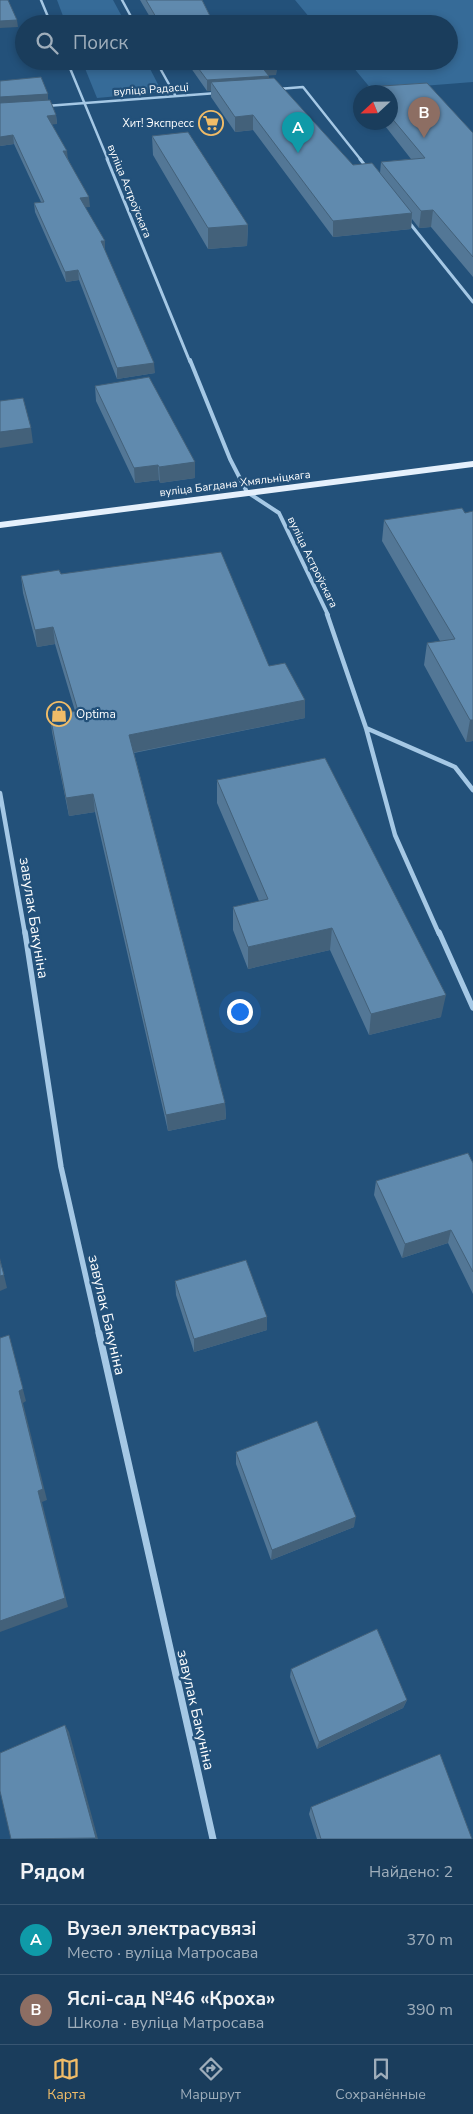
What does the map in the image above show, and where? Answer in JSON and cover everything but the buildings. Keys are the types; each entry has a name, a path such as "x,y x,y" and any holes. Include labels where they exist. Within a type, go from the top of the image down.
{"main road":[{"name":"вуліца Багдана Хмяльніцкага","path":"0,525 473,464"}],"street":[{"path":"41,0 47,15"},
{"path":"122,0 130,15"},
{"name":"вуліца Астроўскага","path":"71,70 230,459 248,492 279,513 330,619 366,728 395,836 473,1008"},
{"path":"161,70 176,95"},
{"path":"274,89 303,87 370,172"},
{"name":"вуліца Радасці","path":"38,106 224,92"},
{"path":"403,214 473,302"},
{"path":"366,728 455,767 473,790"},
{"name":"завулак Бакуніна","path":"0,793 20,902 61,1167 213,1839"}],"shaded area":[{"path":"57,0 113,0 121,15 63,15"},
{"path":"295,0 473,0 473,82 398,88 398,85 368,85 355,70 458,70 458,15 308,15"},
{"path":"86,70 151,70 162,92 97,98"}],"place":[{"name":"Хит! Экспресс","path":"211,123"},
{"name":"Яслі-сад №46 «Кроха»","path":"424,138"},
{"name":"Вузел электрасувязі","path":"298,153"},
{"name":"Optima","path":"59,714"}]}
